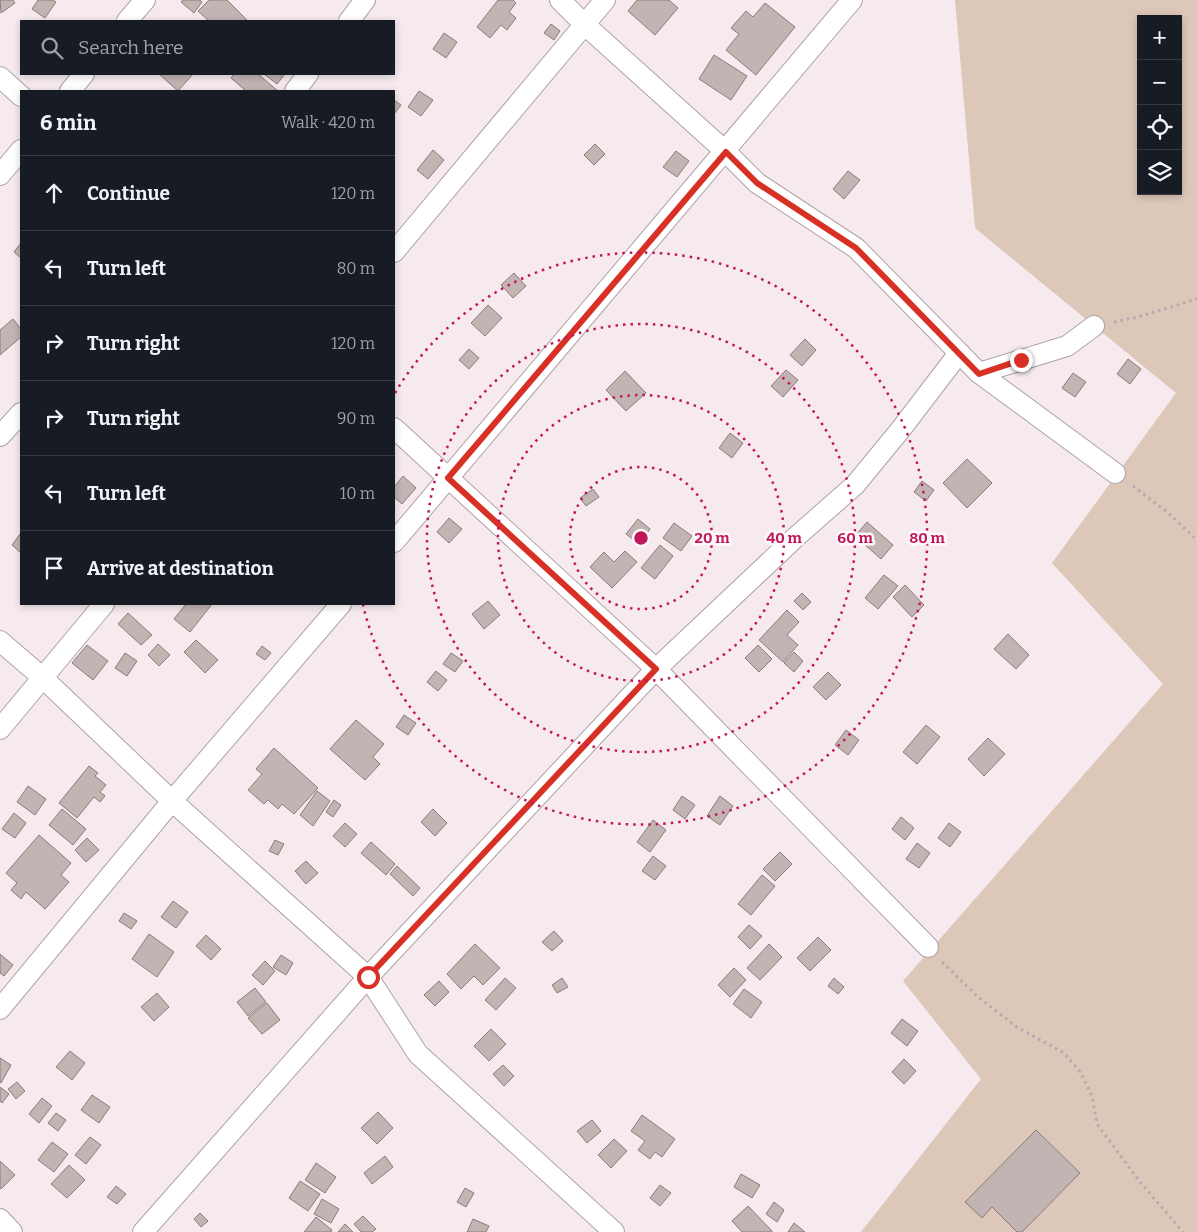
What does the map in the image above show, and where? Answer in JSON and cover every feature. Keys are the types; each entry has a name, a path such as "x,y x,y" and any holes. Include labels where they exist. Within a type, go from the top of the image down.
{"street":[{"path":"128,20 145,0"},
{"path":"349,20 365,0"},
{"path":"560,0 726,152 757,183 856,248 979,374 1116,473"},
{"path":"395,251 605,0"},
{"path":"395,541 726,152 852,0"},
{"path":"71,90 83,75"},
{"path":"296,90 307,75"},
{"path":"0,77 20,95"},
{"path":"0,175 20,151"},
{"path":"979,374 1067,346 1094,326"},
{"path":"143,1232 368,977 656,669 797,536 855,485 959,353"},
{"path":"0,436 20,413"},
{"path":"395,429 656,669 928,947"},
{"path":"0,729 103,605"},
{"path":"0,1009 172,800 340,605"},
{"path":"0,641 43,678 172,800 368,977 418,1054 614,1232"},
{"path":"0,1220 12,1232"}],"path":[{"path":"1094,326 1138,317 1197,300"},
{"path":"1116,473 1166,511 1197,540"},
{"path":"928,947 978,997 1017,1027 1064,1053 1081,1073 1092,1096 1097,1124 1140,1182 1183,1232"}],"shaded area":[{"path":"955,0 1197,0 1197,1232 861,1232 981,1079 903,981 1163,684 1052,563 1176,393 975,228"}],"building":[{"path":"0,0 13,0 15,3 1,13"},
{"path":"38,0 53,0 56,2 45,18 32,9"},
{"path":"183,0 200,0 202,2 194,13 181,2"},
{"path":"209,0 227,0 247,20 208,20 198,11"},
{"path":"498,0 513,0 516,3 509,12 516,18 507,30 501,25 490,38 477,27"},
{"path":"637,0 669,0 678,8 655,35 628,11"},
{"path":"765,3 795,27 756,75 726,50 739,34 731,28 746,11 753,17"},
{"path":"551,24 560,31 554,40 544,33"},
{"path":"444,33 457,42 446,58 433,49"},
{"path":"714,55 747,76 731,100 699,79"},
{"path":"160,75 192,75 177,90"},
{"path":"233,75 259,75 277,90 245,90 231,78"},
{"path":"265,75 284,75 277,84"},
{"path":"419,91 433,100 421,116 408,107"},
{"path":"395,101 401,105 395,113"},
{"path":"595,144 605,154 594,165 584,155"},
{"path":"433,150 444,160 428,179 417,170"},
{"path":"676,151 689,161 677,177 663,167"},
{"path":"848,171 860,180 844,199 833,189"},
{"path":"20,244 20,257 14,252"},
{"path":"514,273 526,286 513,298 501,285"},
{"path":"488,305 502,318 485,336 471,323"},
{"path":"13,319 20,328 20,338 0,355 0,330"},
{"path":"805,339 816,350 802,366 790,355"},
{"path":"469,349 479,358 469,369 459,360"},
{"path":"1128,359 1141,369 1130,384 1117,374"},
{"path":"786,370 798,380 783,397 771,386"},
{"path":"625,371 646,393 626,411 606,390"},
{"path":"1073,373 1086,382 1075,397 1062,388"},
{"path":"730,433 743,443 732,458 719,448"},
{"path":"967,459 992,483 967,508 943,483"},
{"path":"403,476 416,488 402,504 395,498 395,486"},
{"path":"922,481 934,490 926,501 914,492"},
{"path":"593,489 599,497 586,506 580,498"},
{"path":"449,518 462,529 449,543 437,532"},
{"path":"638,519 650,529 639,544 626,534"},
{"path":"867,522 893,545 881,559 855,536"},
{"path":"674,523 692,536 681,551 663,538"},
{"path":"20,534 20,552 12,545"},
{"path":"660,545 673,556 655,579 641,568"},
{"path":"625,551 637,562 612,588 590,567 604,552 614,562"},
{"path":"884,575 898,586 878,609 865,598"},
{"path":"905,585 924,605 912,617 893,597"},
{"path":"802,593 811,602 803,610 794,601"},
{"path":"488,601 500,615 484,629 472,614"},
{"path":"185,605 211,605 190,632 174,619"},
{"path":"787,610 799,622 787,635 798,645 783,662 759,640"},
{"path":"128,613 152,635 141,645 118,624"},
{"path":"1008,634 1029,655 1016,669 994,649"},
{"path":"196,640 218,660 205,673 184,652"},
{"path":"158,644 170,655 159,666 148,655"},
{"path":"87,645 108,661 93,680 72,663"},
{"path":"758,645 772,659 759,672 745,658"},
{"path":"262,646 271,653 265,660 256,654"},
{"path":"794,652 803,661 794,672 784,663"},
{"path":"125,653 137,661 127,676 115,668"},
{"path":"451,653 463,661 455,672 443,664"},
{"path":"436,671 447,680 438,691 427,682"},
{"path":"828,672 841,685 826,700 813,687"},
{"path":"404,715 416,723 408,735 396,727"},
{"path":"356,720 384,744 373,757 380,764 365,780 330,749"},
{"path":"926,725 940,737 917,764 903,752"},
{"path":"846,730 859,740 848,755 835,745"},
{"path":"988,738 1005,754 984,776 968,759"},
{"path":"274,748 318,788 294,814 282,804 278,809 268,800 264,804 248,790 262,774 256,769"},
{"path":"89,766 98,773 95,776 106,785 100,792 105,796 100,802 94,797 77,818 59,803"},
{"path":"28,786 46,799 35,815 17,802"},
{"path":"317,791 330,801 313,826 300,815"},
{"path":"682,796 695,805 685,819 673,810"},
{"path":"720,796 733,806 720,825 707,816"},
{"path":"334,800 341,805 333,817 326,812"},
{"path":"62,809 86,829 73,845 49,825"},
{"path":"433,809 447,823 435,836 421,822"},
{"path":"14,813 26,823 15,838 2,829"},
{"path":"901,817 914,828 905,840 892,829"},
{"path":"653,820 666,830 650,852 637,842"},
{"path":"345,823 357,834 345,847 333,836"},
{"path":"949,823 961,832 950,847 938,838"},
{"path":"39,835 71,863 61,875 69,882 45,909 26,892 21,899 11,890 17,883 6,873"},
{"path":"87,838 99,850 86,862 75,850"},
{"path":"275,840 284,844 278,855 269,851"},
{"path":"371,842 395,864 386,875 361,853"},
{"path":"917,843 930,853 919,868 906,859"},
{"path":"780,852 792,864 775,881 763,869"},
{"path":"653,856 666,866 655,880 642,871"},
{"path":"306,861 318,873 306,884 295,871"},
{"path":"397,866 420,888 413,896 390,874"},
{"path":"762,875 775,886 751,915 738,904"},
{"path":"173,901 188,912 176,928 161,917"},
{"path":"124,913 137,921 131,929 119,921"},
{"path":"749,925 762,936 750,949 738,937"},
{"path":"554,931 563,941 552,951 542,942"},
{"path":"149,934 174,952 157,977 132,959"},
{"path":"206,935 221,949 211,960 196,946"},
{"path":"818,937 831,950 810,971 797,958"},
{"path":"475,944 500,968 483,985 474,976 461,989 447,974"},
{"path":"769,944 782,957 760,980 747,968"},
{"path":"0,954 13,965 4,976 0,973"},
{"path":"281,955 293,963 286,975 273,967"},
{"path":"265,961 275,971 263,985 252,975"},
{"path":"734,968 746,980 730,997 718,985"},
{"path":"505,978 516,988 496,1010 485,1000"},
{"path":"562,978 568,987 557,993 552,985"},
{"path":"834,978 844,987 838,994 828,986"},
{"path":"439,981 449,992 435,1006 424,995"},
{"path":"255,988 266,1002 248,1016 237,1002"},
{"path":"744,989 762,1002 751,1018 733,1004"},
{"path":"157,993 169,1007 154,1021 141,1007"},
{"path":"267,1003 280,1020 262,1034 248,1018"},
{"path":"902,1019 918,1031 907,1046 891,1033"},
{"path":"491,1029 506,1044 489,1061 474,1046"},
{"path":"70,1051 85,1063 72,1080 56,1067"},
{"path":"0,1058 11,1065 1,1083 0,1082"},
{"path":"904,1059 916,1071 904,1084 892,1072"},
{"path":"503,1065 514,1076 504,1086 493,1074"},
{"path":"17,1082 25,1091 16,1099 8,1089"},
{"path":"0,1087 9,1094 2,1103 0,1101"},
{"path":"92,1095 110,1107 99,1123 81,1110"},
{"path":"42,1098 52,1106 39,1123 29,1114"},
{"path":"378,1112 393,1128 377,1144 361,1128"},
{"path":"56,1113 66,1120 58,1131 48,1123"},
{"path":"642,1115 675,1139 662,1157 655,1152 650,1159 638,1150 645,1141 631,1131"},
{"path":"592,1120 601,1131 587,1143 577,1131"},
{"path":"1036,1130 1080,1173 1022,1232 1017,1232 992,1207 982,1218 965,1202"},
{"path":"90,1137 101,1145 86,1164 75,1155"},
{"path":"614,1139 627,1151 611,1168 598,1155"},
{"path":"52,1142 68,1154 54,1172 38,1160"},
{"path":"385,1156 393,1167 372,1184 364,1173"},
{"path":"0,1161 15,1175 1,1189 0,1188"},
{"path":"316,1163 336,1177 325,1193 305,1180"},
{"path":"69,1165 85,1180 67,1198 51,1184"},
{"path":"741,1174 760,1185 752,1198 734,1187"},
{"path":"300,1181 320,1194 308,1211 289,1198"},
{"path":"660,1185 671,1193 660,1206 650,1198"},
{"path":"116,1186 126,1194 117,1204 107,1197"},
{"path":"465,1188 474,1193 466,1207 457,1202"},
{"path":"322,1199 339,1209 331,1223 314,1214"},
{"path":"774,1202 784,1210 777,1222 766,1214"},
{"path":"748,1206 772,1232 742,1232 732,1221"},
{"path":"200,1213 208,1221 201,1227 194,1219"},
{"path":"363,1216 376,1229 372,1232 361,1232 354,1224"},
{"path":"316,1217 332,1230 331,1232 304,1232"},
{"path":"473,1219 489,1226 486,1232 467,1232"},
{"path":"794,1223 805,1232 788,1232"},
{"path":"345,1224 353,1232 338,1232"}],"route":[{"path":"368,977 656,669 448,478 726,152 757,183 856,248 979,374 1021,360"}]}
